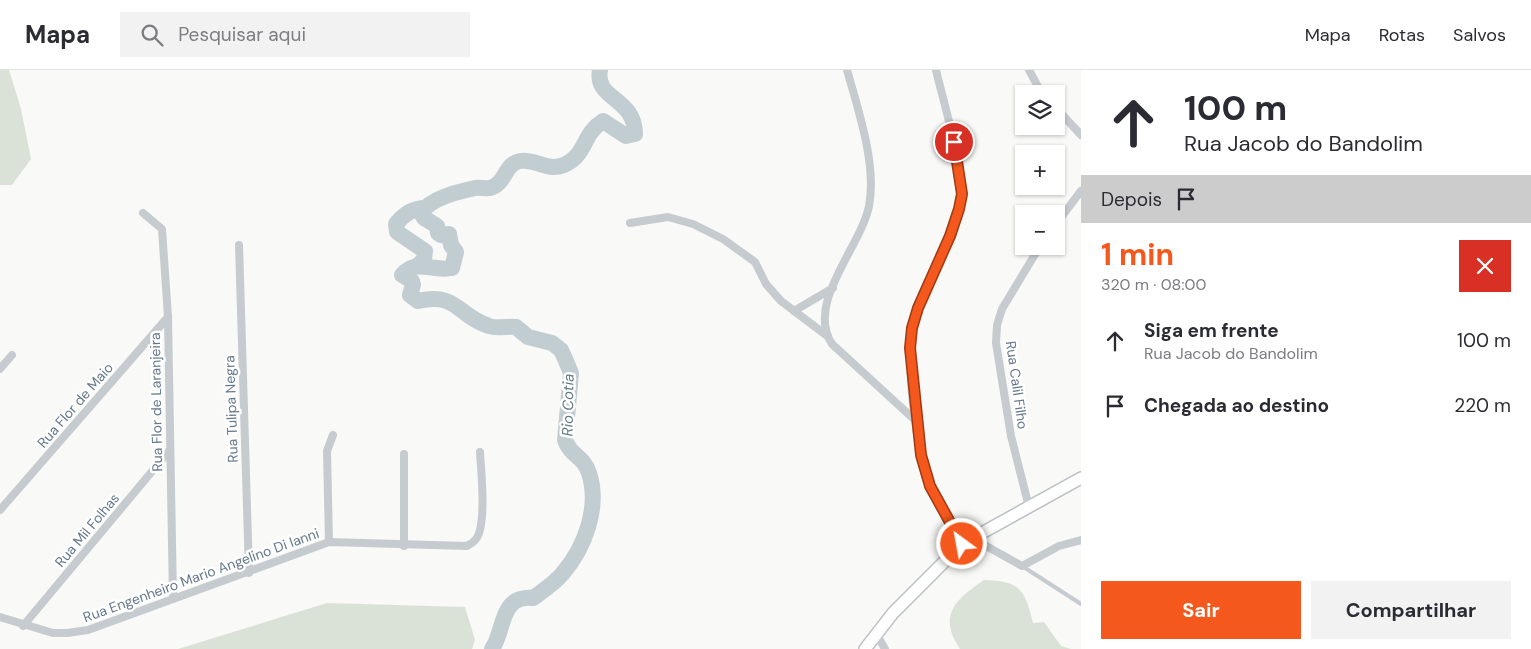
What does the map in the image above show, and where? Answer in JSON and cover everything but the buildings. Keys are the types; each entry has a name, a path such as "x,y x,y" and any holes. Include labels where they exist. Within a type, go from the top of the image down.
{"street":[{"path":"826,335 824,319 827,304 860,228 869,200 868,165 861,120 847,70"},
{"path":"936,70 957,156 962,194 950,236 912,328 910,348 916,421 921,455 930,486 967,541 1022,566 1059,546 1081,540"},
{"path":"1029,70 1037,85"},
{"path":"1065,118 1081,135"},
{"path":"1065,212 1081,191"},
{"name":"Rua Flor de Laranjeira","path":"143,213 162,229 168,316 173,599"},
{"path":"630,223 668,217 707,231 750,257 773,293 826,335 832,344 916,421"},
{"name":"Rua Tulipa Negra","path":"239,245 249,573"},
{"name":"Rua Calil Filho","path":"1028,507 1012,436 996,343 997,325 1002,309 1035,255"},
{"path":"794,311 833,288"},
{"name":"Rua Flor de Maio","path":"0,510 168,316"},
{"path":"0,369 12,355"},
{"path":"330,542 327,450 333,435"},
{"name":"Rua Mil Folhas","path":"24,626 169,451"},
{"name":"Rua Engenheiro Mario Angelino Di Ianni","path":"2,616 24,626 53,633 88,630 330,542 461,548 477,539 481,521 480,452"},
{"path":"404,454 404,546"},
{"path":"865,649 892,613 967,541 1081,478"},
{"path":"877,635 885,649"}],"lane":[{"path":"1022,566 1081,604"}],"shaded area":[{"path":"0,70 9,70 21,109 31,159 12,185 0,185"},
{"path":"984,580 1006,582 1019,589 1027,602 1033,623 1044,622 1061,646 1071,649 960,649 953,637 950,617 958,601"},
{"path":"327,603 465,607 475,640 472,649 178,649"}],"waterway":[{"name":"Rio Cotia","path":"492,649 509,608 514,602 533,598 560,577 578,551 588,526 593,499 589,473 584,463 570,450 565,440 571,373 561,350 552,343 528,337 516,327 495,327 478,322 450,302 431,299 418,301 410,295 413,285 412,281 402,275 407,270 419,266 452,268 456,252 451,245 449,234 441,235 438,233 437,226 424,218 421,213 431,203 460,191 495,186 511,166 520,161 531,161 552,167 564,165 577,156 591,132 603,121 626,136 635,134 629,113 603,87 600,80 600,70"},
{"name":"Rio Cotia","path":"417,266 424,260 425,251 397,232 396,224 408,213 416,209 425,208"}],"route":[{"path":"954,142 962,194 959,209 950,236 918,308 912,328 910,348 921,455 930,486 962,544"}]}
